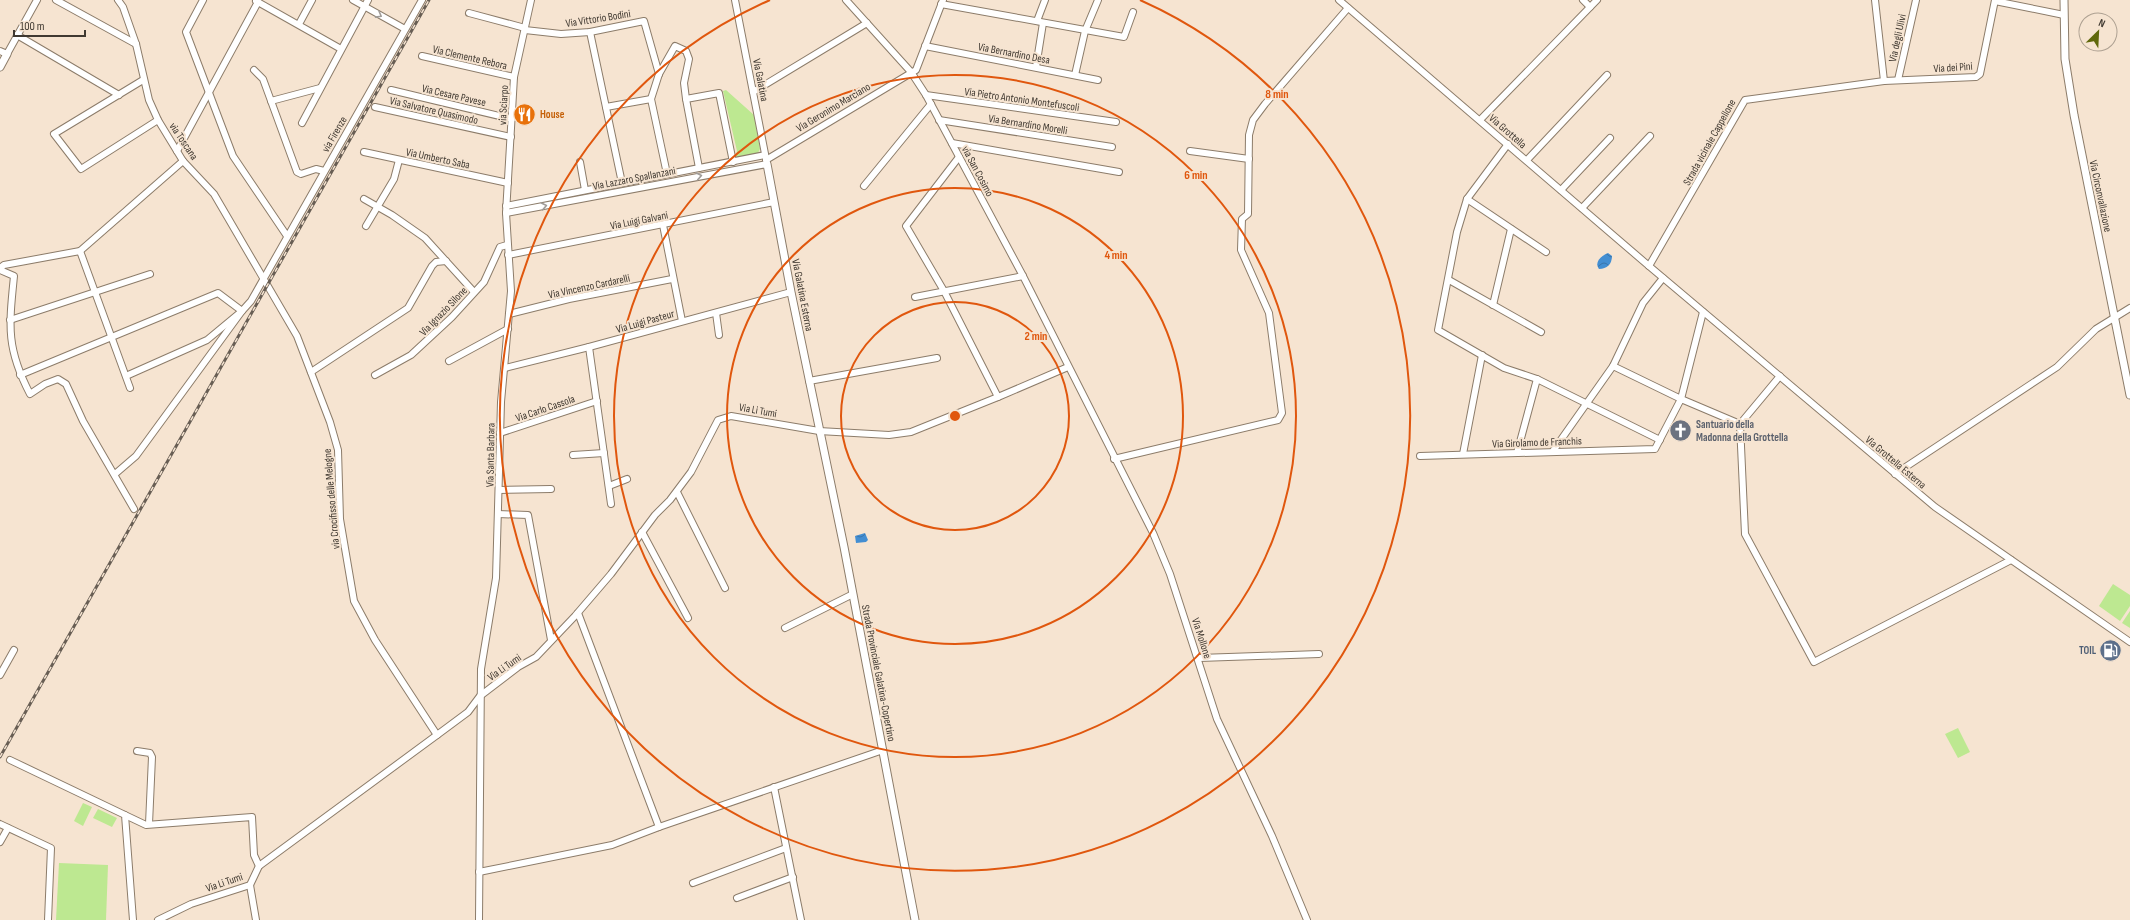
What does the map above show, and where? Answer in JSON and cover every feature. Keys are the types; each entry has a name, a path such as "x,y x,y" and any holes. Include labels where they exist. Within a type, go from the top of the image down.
{"main road":[{"name":"Via Circonvallazione","path":"2064,0 2065,59 2074,116 2130,395"},
{"path":"0,68 7,54"},
{"name":"Via Galatina Esterna","path":"766,159 791,292 820,431"},
{"name":"Strada Provinciale Galatina-Copertino","path":"820,431 853,594 915,920"}],"street":[{"path":"0,50 7,54 16,35 37,0"},
{"path":"56,0 136,44"},
{"name":"via Toscana","path":"118,0 123,7 136,44 143,80 149,100 158,120 183,161 214,194 264,278"},
{"path":"203,0 186,32 233,156 287,236"},
{"path":"299,24 312,0"},
{"path":"353,0 405,29"},
{"path":"302,122 368,0"},
{"name":"via Firenze","path":"242,311 251,301 422,0"},
{"name":"via Sciarpo","path":"506,213 514,77 531,0"},
{"name":"Via Galatina","path":"735,0 766,159"},
{"name":"via San Cosimo","path":"846,0 911,72 926,95 1023,276 1068,367"},
{"path":"1036,67 1040,22 1045,0"},
{"path":"1075,75 1086,32 1098,0"},
{"name":"Via Grottella","path":"1339,0 1663,278"},
{"path":"1583,0 1590,7"},
{"path":"1480,120 1597,0"},
{"path":"1875,0 1884,81"},
{"name":"Via degli Ulivi","path":"1898,80 1916,0"},
{"path":"1995,0 2064,15"},
{"name":"Via dei Pini","path":"1898,80 1976,77 1980,74 1995,0"},
{"path":"177,151 209,94 256,1 341,49"},
{"path":"911,72 916,70 942,2 1086,32 1124,37 1133,12"},
{"path":"1114,459 1278,420 1282,413 1270,313 1241,250 1242,219 1248,214 1249,135 1253,120 1282,83 1348,8"},
{"name":"Via Vittorio Bodini","path":"468,13 525,29 561,34 590,32 644,21 659,74"},
{"path":"753,92 867,23"},
{"path":"590,32 622,183"},
{"path":"16,35 119,95"},
{"path":"668,174 651,99 659,74 675,46 686,51 689,59 684,83 699,168"},
{"name":"Via Bernardino Desa","path":"925,46 1098,80"},
{"name":"Via Clemente Rebora","path":"422,56 514,77"},
{"path":"254,70 263,79 297,172 300,174 316,169 324,171"},
{"name":"Via Geronimo Marciano","path":"766,159 911,72"},
{"path":"1526,160 1607,75"},
{"path":"143,80 54,134 81,169 158,120"},
{"name":"Strada vicinale Cappellone","path":"1649,266 1745,100 1898,80"},
{"path":"271,101 320,88"},
{"name":"Via Cesare Pavese","path":"391,90 512,119"},
{"path":"686,99 719,93 733,162"},
{"name":"Via Pietro Antonio Montefuscoli","path":"926,95 1116,122"},
{"path":"606,108 651,99"},
{"path":"864,186 931,104"},
{"name":"Via Salvatore Quasimodo","path":"375,107 511,137"},
{"name":"Via Bernardino Morelli","path":"940,120 1112,147"},
{"path":"1582,208 1650,136"},
{"path":"1561,190 1610,138"},
{"path":"952,143 1119,172"},
{"path":"1508,144 1467,199 1457,232 1449,280 1438,330 1504,368 1537,379 1660,440 1681,399 1703,312"},
{"path":"1190,151 1249,159"},
{"name":"Via Umberto Saba","path":"364,152 508,183"},
{"path":"959,157 906,226 944,290 998,397"},
{"name":"Via Lazzaro Spallanzani","path":"506,206 699,168 733,162 766,159"},
{"name":"Via Lazzaro Spallanzani","path":"506,213 766,159"},
{"path":"366,226 394,179 399,160"},
{"path":"134,509 83,420 66,384 58,379 45,384 30,394 20,375 11,346 10,320 14,276 0,269 4,264 80,251 183,161"},
{"path":"580,162 585,190"},
{"path":"364,199 425,238 474,292"},
{"path":"1467,199 1546,252"},
{"name":"Via Luigi Galvani","path":"508,255 663,226 774,202"},
{"name":"Via Santa Barbara","path":"479,920 481,669 496,578 501,402 511,291 506,213"},
{"path":"663,226 672,279 682,321"},
{"path":"1493,305 1510,229"},
{"name":"Via Ignazio Silone","path":"376,375 412,355 425,344 484,282 500,248 507,245"},
{"path":"80,251 130,388"},
{"path":"311,372 408,308 432,266 436,262 446,261"},
{"path":"10,320 150,274"},
{"path":"915,298 944,290 1023,276"},
{"name":"via Crocifisso delle Melogne","path":"264,278 297,336 330,422 338,450 340,519 354,601 376,640 437,735"},
{"path":"1553,451 1613,366 1643,303 1663,278"},
{"name":"Via Grottella Esterna","path":"1663,278 1935,507 2130,642"},
{"name":"Via Vincenzo Cardarelli","path":"509,314 569,299 672,279"},
{"path":"1449,280 1540,332"},
{"name":"Via Luigi Pasteur","path":"505,368 589,347 791,292"},
{"path":"20,375 218,293 242,311"},
{"path":"1895,474 2057,366 2096,329 2130,308"},
{"path":"126,376 201,342 242,311"},
{"path":"114,474 136,456 242,311"},
{"path":"716,313 719,335"},
{"path":"449,360 508,329"},
{"path":"201,342 219,343"},
{"path":"589,347 611,504"},
{"path":"1463,454 1482,355"},
{"path":"809,381 937,358"},
{"path":"1613,366 1681,399 1740,424"},
{"name":"Via Mollone","path":"1068,367 1163,553 1199,658 1217,719 1272,836 1300,899 1307,920"},
{"name":"Via Li Tumi","path":"158,920 191,904 250,885 259,866 468,712 480,696 518,667 536,657 550,640 578,613 611,574 642,532 677,492 691,472 718,420 731,416 820,431 888,435 911,432 1068,367"},
{"path":"1780,376 1740,424 1745,534 1814,662 2011,560"},
{"path":"1517,453 1537,379"},
{"name":"Via Carlo Cassola","path":"500,433 597,401"},
{"name":"Via Girolamo de Franchis","path":"1420,456 1655,449 1660,440"},
{"path":"573,455 604,453"},
{"path":"609,486 627,479"},
{"path":"499,490 551,489"},
{"path":"677,492 725,588"},
{"path":"498,514 528,514 550,640"},
{"path":"642,532 688,618"},
{"path":"785,628 853,594"},
{"path":"578,613 659,827"},
{"path":"0,675 14,650"},
{"path":"1199,658 1319,654"},
{"path":"479,872 612,845 659,827 883,750"},
{"path":"137,751 150,753 152,757 149,824"},
{"path":"10,760 125,815 149,824 252,817 254,855 259,866"},
{"path":"774,787 801,920"},
{"path":"125,815 133,920"},
{"path":"0,824 51,848 48,920"},
{"path":"0,842 8,828"},
{"path":"693,883 786,848"},
{"path":"737,898 793,877"},
{"path":"250,885 256,920"}],"green space":[{"path":"726,90 754,115 760,149 758,153 735,158 737,151 723,91"},
{"path":"2113,584 2130,595 2130,606 2120,621 2099,606"},
{"path":"2130,611 2130,628 2122,623"},
{"path":"1958,728 1970,752 1958,758 1945,734"},
{"path":"83,803 92,807 83,826 74,821"},
{"path":"98,809 117,818 112,827 93,818"},
{"path":"59,863 108,865 106,920 56,920"}],"water":[{"path":"1608,253 1612,256 1610,264 1607,267 1599,269 1597,264 1599,260"},
{"path":"865,533 868,540 866,542 856,543 855,536"}],"railway":[{"path":"0,757 429,0"}],"place":[{"name":"House","path":"524,114"},
{"name":"Santuario della Madonna della Grottella","path":"1680,430"},
{"name":"TOIL","path":"2111,650"}]}
